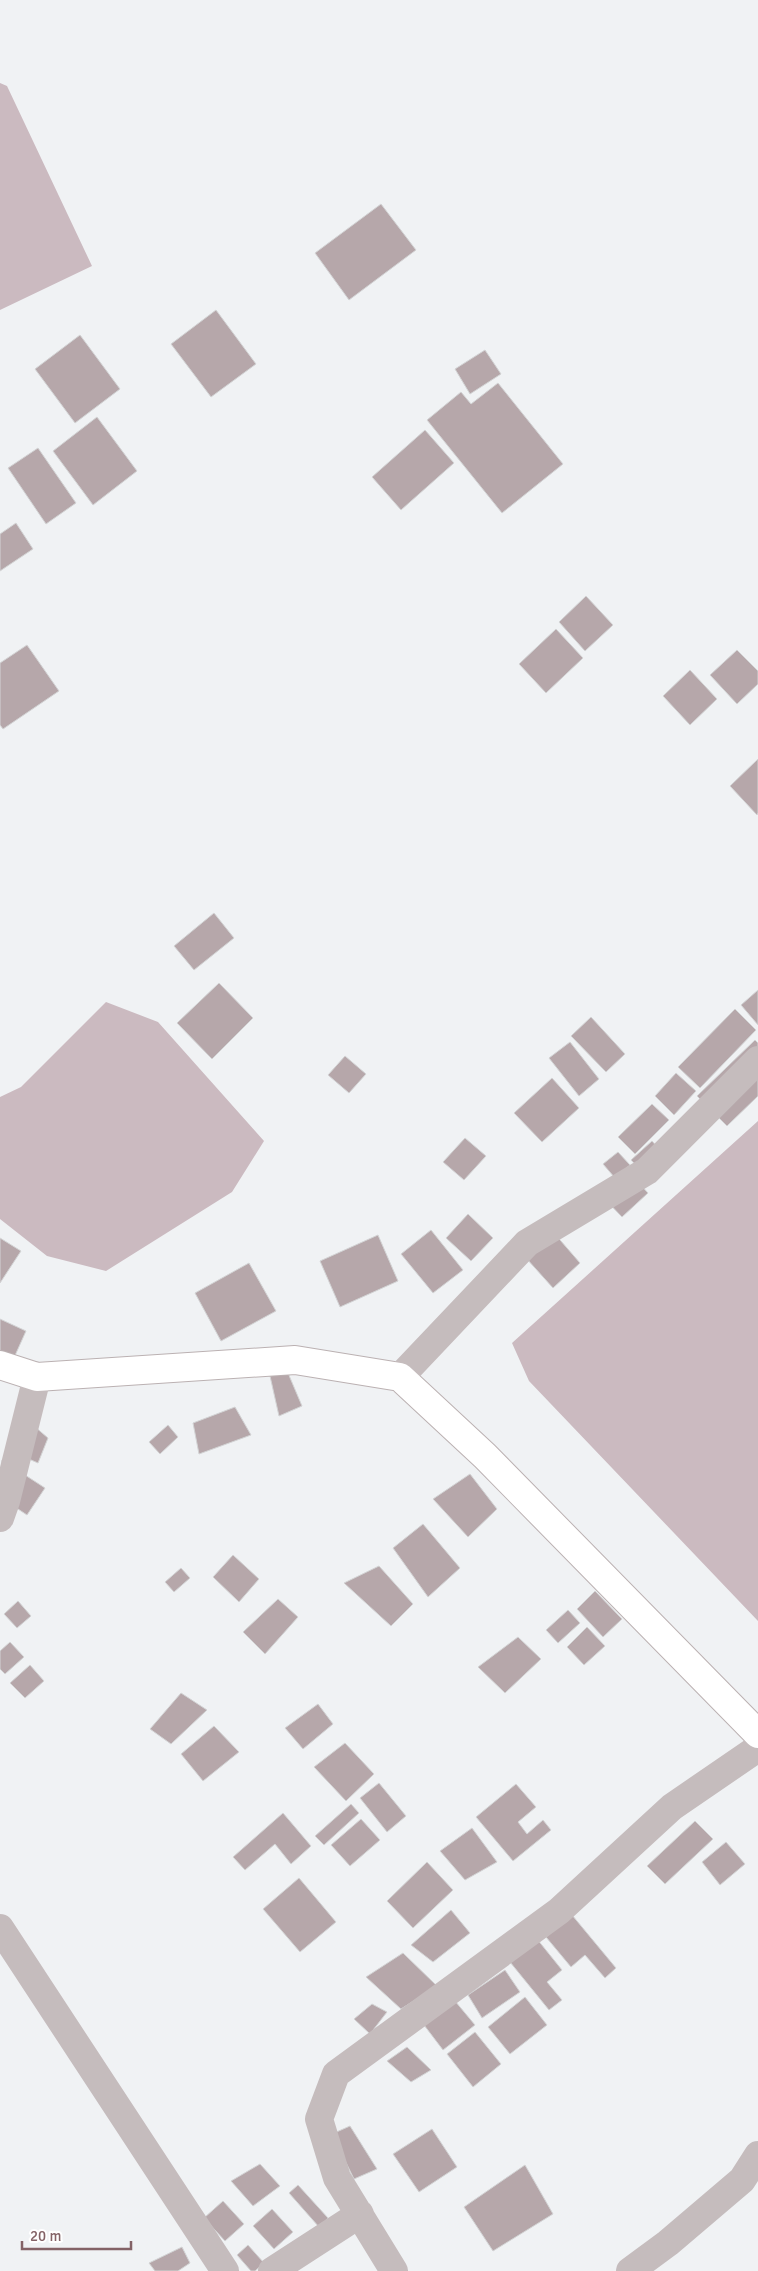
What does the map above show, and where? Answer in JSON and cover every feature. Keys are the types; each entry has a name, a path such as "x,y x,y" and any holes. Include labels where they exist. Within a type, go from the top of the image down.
{"street":[{"path":"400,1377 527,1243 647,1172 758,1060"},
{"path":"0,1365 37,1377 295,1360 400,1377 485,1456 758,1734"},
{"path":"0,1518 37,1377"},
{"path":"394,2271 337,2178 319,2119 336,2074 559,1911 672,1807 758,1748"},
{"path":"0,1928 225,2271"},
{"path":"630,2271 668,2243 742,2180 758,2155"},
{"path":"272,2271 360,2214"}],"shaded area":[{"path":"0,83 7,86 92,266 0,310"},
{"path":"106,1002 158,1022 264,1141 232,1192 106,1271 47,1256 0,1219 0,1097 21,1087"},
{"path":"758,1121 758,1621 529,1381 512,1343"}],"building":[{"path":"381,204 416,250 349,300 315,253"},
{"path":"216,310 256,364 211,397 171,344"},
{"path":"80,335 120,389 75,423 35,369"},
{"path":"485,350 501,374 470,394 455,369"},
{"path":"498,383 563,464 502,513 427,420 461,392 471,404"},
{"path":"97,417 137,471 93,505 53,451"},
{"path":"425,430 454,463 401,510 372,477"},
{"path":"38,448 76,503 46,524 8,468"},
{"path":"16,523 33,549 0,571 0,534"},
{"path":"586,596 613,625 585,651 559,622"},
{"path":"556,629 583,658 546,693 519,664"},
{"path":"27,645 59,691 3,729 0,725 0,663"},
{"path":"737,650 758,671 758,684 737,704 710,675"},
{"path":"690,670 717,699 690,725 663,696"},
{"path":"758,759 758,813 757,815 730,786"},
{"path":"214,913 234,938 194,970 174,946"},
{"path":"219,983 253,1018 212,1059 177,1023"},
{"path":"758,990 758,1025 741,1005"},
{"path":"735,1009 756,1030 700,1088 678,1067"},
{"path":"591,1017 625,1054 606,1072 571,1036"},
{"path":"755,1040 758,1043 758,1096 727,1126 697,1096"},
{"path":"570,1042 599,1079 579,1096 549,1058"},
{"path":"345,1056 366,1074 349,1093 328,1075"},
{"path":"676,1073 696,1091 674,1115 655,1096"},
{"path":"552,1078 579,1108 542,1142 514,1113"},
{"path":"652,1104 669,1120 635,1154 618,1137"},
{"path":"465,1138 486,1156 464,1180 443,1162"},
{"path":"652,1141 669,1160 649,1179 631,1160"},
{"path":"618,1152 630,1165 615,1178 603,1164"},
{"path":"627,1170 648,1193 622,1217 601,1195"},
{"path":"468,1214 493,1238 471,1261 446,1238"},
{"path":"431,1230 463,1270 433,1293 401,1254"},
{"path":"554,1233 580,1263 553,1288 526,1258"},
{"path":"378,1235 398,1281 340,1307 320,1261"},
{"path":"0,1238 21,1251 0,1283"},
{"path":"249,1263 276,1311 221,1341 195,1293"},
{"path":"0,1319 26,1331 13,1360 0,1354"},
{"path":"288,1373 302,1406 279,1416 270,1376"},
{"path":"235,1407 251,1435 199,1454 193,1423"},
{"path":"168,1425 178,1437 160,1454 149,1442"},
{"path":"34,1426 48,1438 38,1463 22,1456"},
{"path":"2,1460 45,1488 27,1515 0,1497"},
{"path":"470,1474 497,1509 468,1537 433,1499"},
{"path":"423,1524 460,1568 428,1597 393,1548"},
{"path":"233,1555 259,1579 239,1602 213,1577"},
{"path":"379,1566 413,1604 391,1626 344,1583"},
{"path":"181,1568 190,1578 174,1592 165,1582"},
{"path":"595,1591 622,1619 603,1637 577,1609"},
{"path":"278,1599 298,1617 265,1654 243,1632"},
{"path":"18,1601 31,1616 17,1628 4,1614"},
{"path":"568,1610 580,1623 558,1643 546,1630"},
{"path":"587,1627 605,1646 584,1665 567,1647"},
{"path":"518,1637 541,1659 505,1693 478,1667"},
{"path":"10,1642 24,1657 5,1674 0,1669 0,1651"},
{"path":"30,1665 44,1681 25,1698 10,1683"},
{"path":"181,1693 207,1710 171,1744 150,1729"},
{"path":"318,1704 333,1724 303,1749 285,1728"},
{"path":"214,1726 239,1752 203,1781 181,1754"},
{"path":"345,1743 374,1774 346,1801 314,1767"},
{"path":"379,1783 406,1816 387,1832 360,1798"},
{"path":"516,1784 536,1807 518,1822 527,1834 543,1820 551,1830 513,1861 476,1817"},
{"path":"351,1804 359,1813 324,1845 315,1836"},
{"path":"283,1813 311,1846 291,1864 275,1844 245,1870 233,1857"},
{"path":"361,1819 380,1840 350,1866 331,1845"},
{"path":"695,1821 713,1839 665,1884 647,1866"},
{"path":"472,1828 497,1862 465,1880 440,1851"},
{"path":"726,1842 745,1864 720,1885 702,1862"},
{"path":"427,1862 453,1890 413,1928 387,1901"},
{"path":"299,1878 336,1922 300,1952 263,1909"},
{"path":"451,1910 470,1933 433,1962 411,1945"},
{"path":"572,1915 616,1968 605,1978 585,1955 571,1967 546,1937"},
{"path":"537,1939 562,1970 547,1982 562,2000 549,2010 510,1962"},
{"path":"403,1953 437,1986 401,2009 366,1977"},
{"path":"505,1970 520,1992 482,2018 468,1995"},
{"path":"525,1997 547,2025 510,2054 488,2027"},
{"path":"455,2001 475,2025 443,2050 424,2025"},
{"path":"372,2004 387,2012 370,2034 354,2019"},
{"path":"475,2032 501,2064 473,2087 447,2054"},
{"path":"407,2047 431,2070 411,2082 387,2061"},
{"path":"350,2126 377,2169 354,2179 332,2134"},
{"path":"432,2129 457,2167 419,2192 393,2154"},
{"path":"260,2164 280,2186 253,2206 231,2181"},
{"path":"525,2165 553,2214 493,2251 464,2207"},
{"path":"298,2185 328,2218 319,2227 289,2193"},
{"path":"223,2201 244,2224 225,2241 204,2218"},
{"path":"272,2209 293,2232 274,2249 253,2226"},
{"path":"248,2245 264,2263 255,2271 251,2271 237,2255"},
{"path":"182,2247 190,2263 178,2271 155,2271 149,2263"}]}
